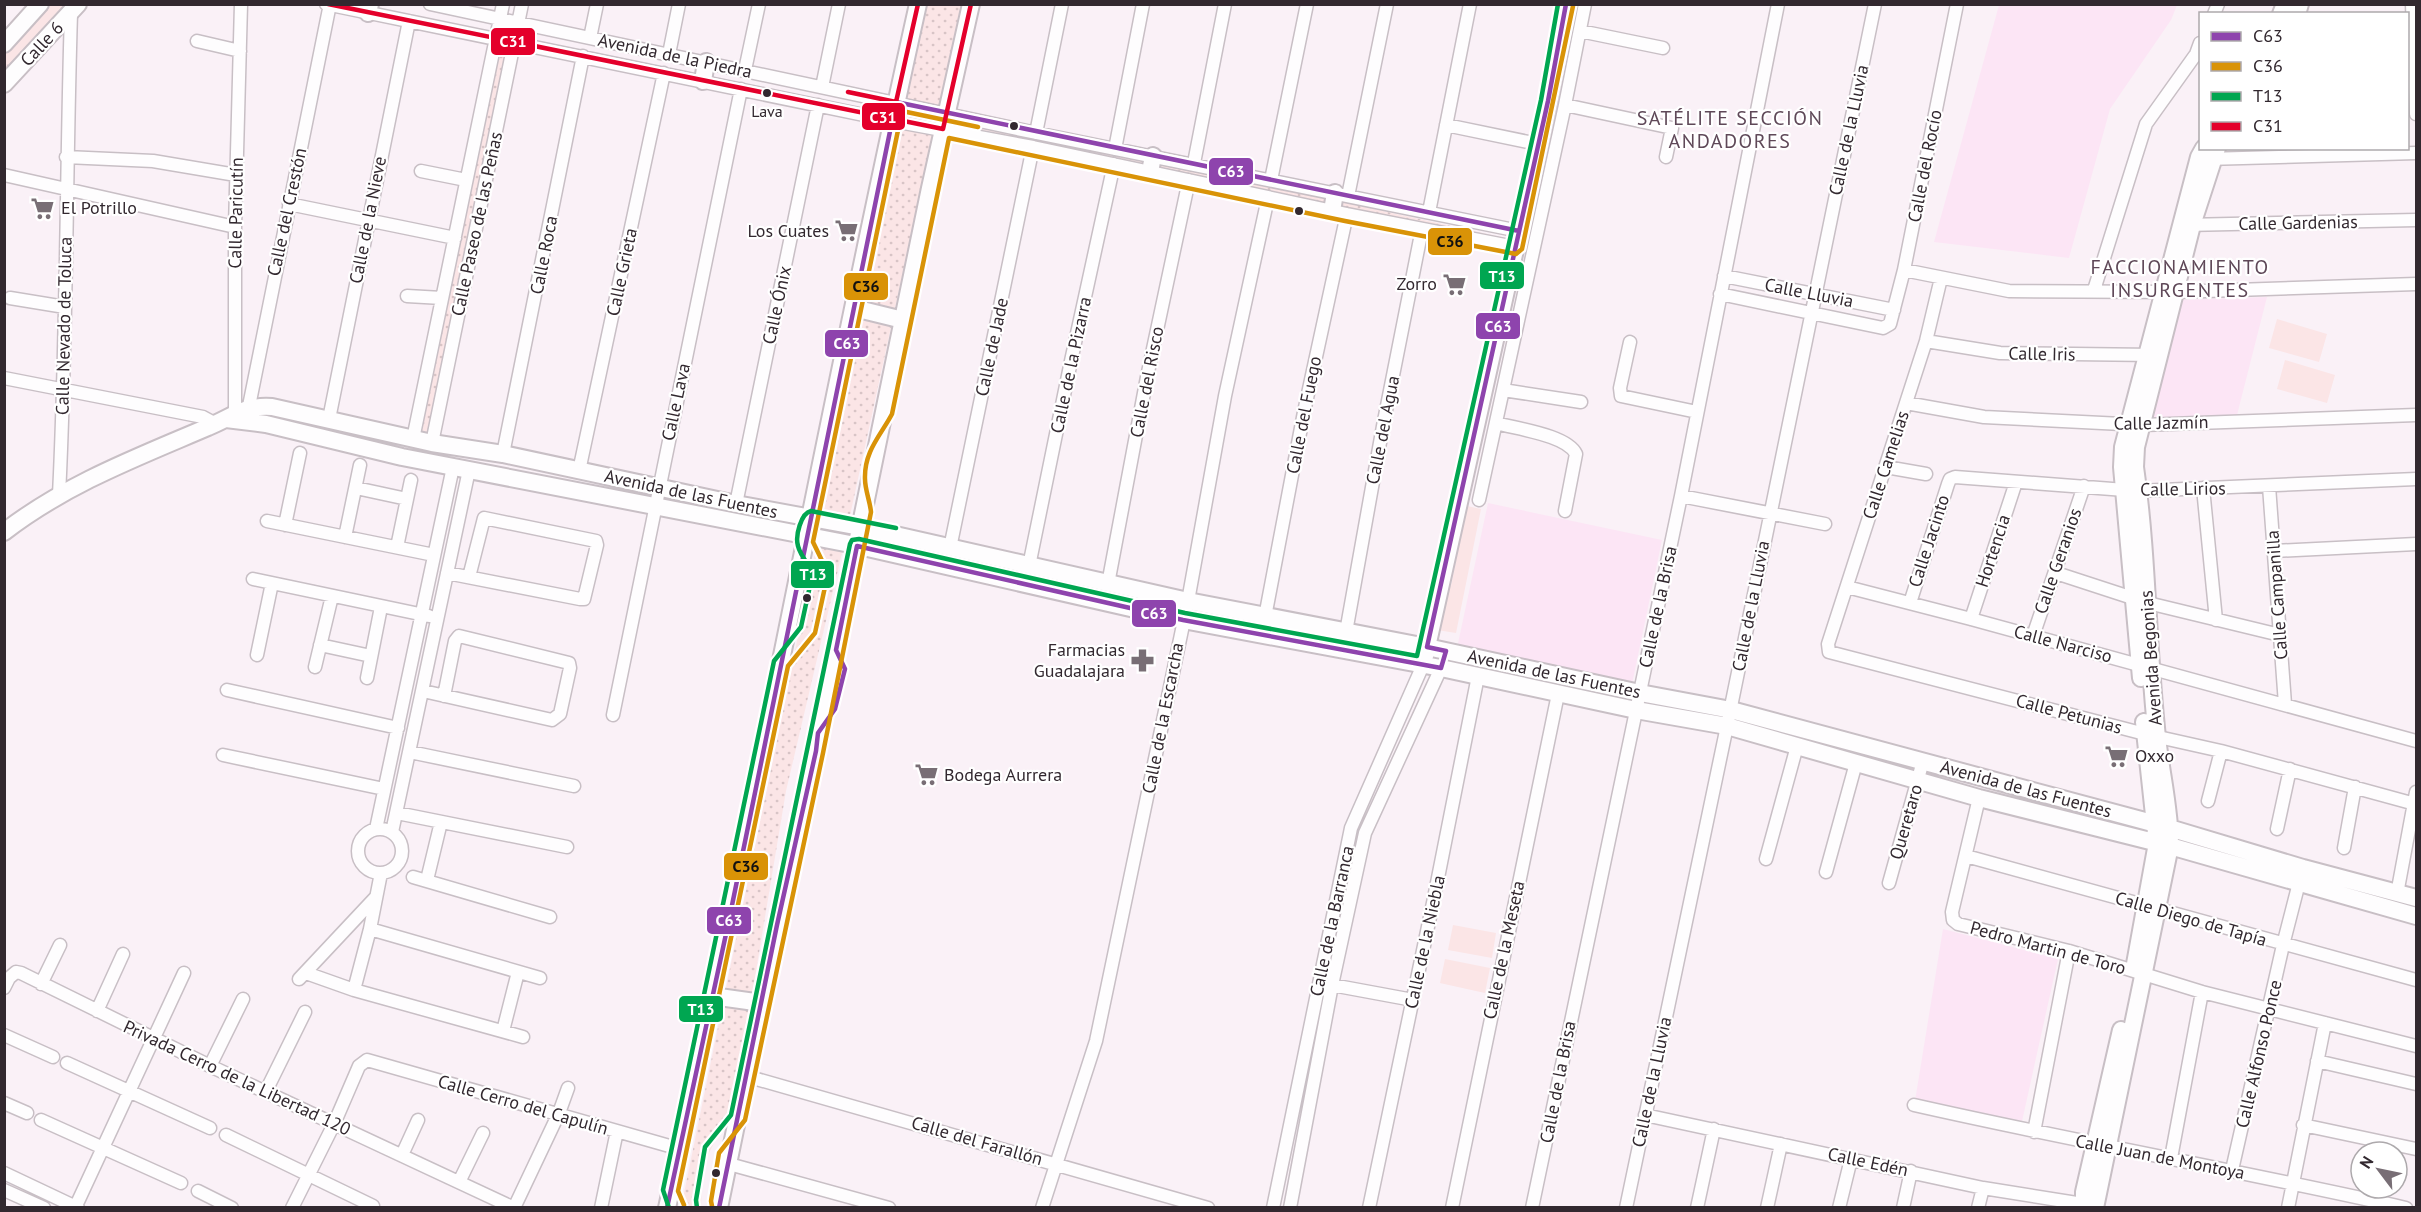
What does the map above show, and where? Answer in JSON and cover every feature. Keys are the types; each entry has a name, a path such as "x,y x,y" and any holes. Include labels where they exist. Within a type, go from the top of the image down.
{"main road":[{"name":"Calle 6","path":"4,44 40,4"},
{"path":"666,1208 918,4"},
{"path":"719,1208 816,751 903,320 971,4"},
{"path":"1427,647 1538,144 1566,4"},
{"name":"Calle 6","path":"4,84 74,9"},
{"path":"703,81 706,62"},
{"name":"Avenida Begonias","path":"2088,1207 2164,845 2151,735 2131,490 2123,447 2135,424 2186,225 2208,154"},
{"path":"1339,213 1342,194"},
{"path":"854,308 903,320"},
{"name":"Avenida de las Fuentes","path":"4,532 59,495 105,470 234,417 272,407 432,443 503,454 736,504 860,527 1108,584 1265,617 1427,647 1640,693 1729,718 1923,761 2163,826 2416,916"},
{"name":"Avenida de las Fuentes","path":"234,417 461,469 857,546 1183,620 1441,668 1636,710 1729,718 1797,746 1979,798 2164,845 2301,876 2416,898"},
{"path":"899,556 906,542 926,542"},
{"name":"Calle de la Barranca","path":"1424,665 1427,647"},
{"name":"Calle de la Barranca","path":"1441,668 1446,651"},
{"path":"712,996 762,1003"}],"street":[{"name":"Calle Paricutín","path":"234,417 236,175 242,4"},
{"name":"Avenida de la Piedra","path":"430,4 1115,149 1189,180 1268,198 1422,229 1517,239"},
{"name":"Calle Paseo de las Peñas","path":"413,439 503,4"},
{"name":"Calle Paseo de las Peñas","path":"432,443 522,4"},
{"path":"590,38 597,4"},
{"path":"669,54 679,4"},
{"path":"745,70 759,4"},
{"path":"822,87 839,4"},
{"path":"1036,133 1062,4"},
{"path":"1115,149 1143,4"},
{"path":"1194,163 1225,4"},
{"path":"1271,180 1307,4"},
{"path":"1342,194 1388,4"},
{"path":"1429,212 1470,4"},
{"path":"1479,500 1585,4"},
{"name":"Calle de la Brisa","path":"1532,1208 1581,962 1681,495 1778,4"},
{"name":"Calle de la Lluvia","path":"1626,1208 1875,4"},
{"name":"Calle del Rocío","path":"1888,327 1904,270 1957,4"},
{"path":"2412,4 2411,89 2416,114"},
{"name":"Avenida de la Piedra","path":"328,5 369,9 409,21 1114,164 1194,163 1429,212 1517,239"},
{"name":"Calle del Crestón","path":"234,417 289,204 328,5"},
{"name":"Calle Nevado de Toluca","path":"59,495 64,390 66,157 74,9"},
{"name":"Calle de la Nieve","path":"329,419 367,220 409,21"},
{"path":"1580,31 1663,48"},
{"path":"197,41 240,51"},
{"path":"2094,290 2146,124 2199,52"},
{"name":"Calle Roca","path":"503,454 583,56"},
{"name":"Calle Grieta","path":"579,471 664,73"},
{"name":"Calle Lava","path":"613,715 654,505 741,89"},
{"name":"Calle Ónix","path":"736,504 818,105"},
{"path":"1565,105 1672,128 1666,157"},
{"path":"1446,125 1538,144"},
{"name":"Calle de Jade","path":"950,548 1033,147"},
{"path":"2208,154 2416,153"},
{"path":"66,157 153,161 236,175"},
{"name":"Calle de la Pizarra","path":"1029,566 1114,164"},
{"path":"421,171 466,180"},
{"path":"4,175 235,227"},
{"name":"Calle del Risco","path":"1108,584 1147,377 1189,180"},
{"name":"Calle de la Escarcha","path":"1042,1208 1096,1041 1188,601 1225,396 1268,198"},
{"path":"289,204 454,238"},
{"name":"Calle del Fuego","path":"1265,617 1339,213"},
{"name":"Calle Gardenias","path":"2186,225 2416,220"},
{"name":"Calle del Agua","path":"1346,632 1383,426 1422,229"},
{"path":"1904,270 2009,291 2170,291 2416,284"},
{"name":"Calle Lluvia","path":"1724,276 1894,310"},
{"name":"Calle Camelias","path":"1829,652 1828,644 1926,341 1941,278"},
{"name":"Calle Lluvia","path":"1720,294 1883,328 1888,327"},
{"path":"406,296 442,298"},
{"path":"10,298 65,306"},
{"name":"Calle Iris","path":"1926,341 2000,353 2153,355"},
{"path":"1630,342 1620,388 1621,396 1697,412"},
{"path":"4,378 203,417 234,417"},
{"path":"1503,390 1581,402"},
{"name":"Calle Jazmín","path":"1906,403 1984,417 2135,424 2416,415"},
{"path":"1496,423 1563,441 1573,447 1576,454 1565,511"},
{"path":"285,525 300,453"},
{"path":"345,537 360,465"},
{"path":"1886,467 1926,474"},
{"path":"376,829 434,555 461,469"},
{"path":"392,832 398,813 436,617 447,573 461,469"},
{"name":"Calle Lirios","path":"1950,479 1955,477 2131,490 2416,479"},
{"name":"Calle Jacinto","path":"1910,603 1950,479"},
{"path":"397,547 411,480"},
{"name":"Hortencia","path":"1971,619 2016,482"},
{"name":"Calle Geranios","path":"2033,636 2084,486"},
{"name":"Calle Campanilla","path":"2269,486 2285,704"},
{"path":"356,488 407,499"},
{"path":"2203,489 2216,620"},
{"path":"1681,495 1826,524"},
{"path":"447,573 584,599 597,541 484,518 469,577"},
{"path":"267,521 434,555"},
{"path":"2274,551 2416,544"},
{"path":"2056,573 2141,601 2280,635"},
{"path":"253,579 436,617"},
{"path":"257,655 272,583"},
{"name":"Calle Narciso","path":"1847,587 2416,741"},
{"path":"315,667 332,596"},
{"path":"367,678 381,607"},
{"path":"423,691 444,696 552,720 560,714 570,668 568,663 459,636 455,640 444,696"},
{"path":"320,645 371,656"},
{"name":"Calle Petunias","path":"1829,652 2355,787 2416,798"},
{"name":"Calle de la Barranca","path":"1273,1208 1351,828 1424,665"},
{"name":"Calle de la Barranca","path":"1290,1208 1332,986 1365,833 1441,668"},
{"name":"Calle de la Niebla","path":"1369,1208 1478,676"},
{"path":"227,690 398,728"},
{"name":"Calle de la Meseta","path":"1452,1208 1558,694"},
{"path":"1766,859 1797,746"},
{"path":"2208,801 2221,751"},
{"path":"410,752 574,786"},
{"path":"223,755 384,789"},
{"name":"Queretaro","path":"1889,882 1923,761"},
{"path":"1826,872 1856,763"},
{"path":"2277,829 2290,770"},
{"path":"2344,848 2355,787"},
{"path":"1966,856 1979,798"},
{"path":"2397,894 2416,798"},
{"path":"398,813 567,848"},
{"path":"427,880 441,822"},
{"path":"376,829 392,832 402,846 399,863 392,870 381,873 366,869 357,854 358,844 362,837 376,829"},
{"name":"Calle Diego de Tapía","path":"1966,856 2416,980"},
{"name":"Pedro Martin de Toro","path":"1966,856 1952,912 1953,920 1958,924 2069,951 2202,992 2416,1046"},
{"path":"354,990 370,929 381,873"},
{"name":"Calle Alfonso Ponce","path":"2232,1170 2301,876"},
{"path":"413,877 550,917"},
{"path":"376,897 302,976 522,1036"},
{"path":"370,929 540,978"},
{"path":"41,984 60,945"},
{"path":"2034,1132 2069,951"},
{"path":"97,1011 123,954"},
{"name":"Privada Cerro de la Libertad 120","path":"4,988 9,978 16,972 210,1066 514,1208"},
{"path":"503,1031 518,972"},
{"path":"4,1173 76,1207 184,973"},
{"path":"1332,986 1413,1000"},
{"path":"2171,1158 2202,992"},
{"path":"210,1066 243,999"},
{"path":"266,1091 305,1012"},
{"path":"2288,1208 2325,1023"},
{"path":"4,1035 53,1056"},
{"name":"Calle Cerro del Capulín","path":"334,1124 359,1066 367,1060 680,1149"},
{"path":"2317,1061 2416,1084"},
{"path":"67,1063 210,1128"},
{"name":"Calle del Farallón","path":"746,1076 1208,1208"},
{"path":"514,1208 559,1113 568,1088"},
{"path":"4,1102 27,1113"},
{"name":"Calle Juan de Montoya","path":"1914,1105 2102,1146 2292,1182 2406,1208"},
{"name":"Calle Edén","path":"1645,1115 1983,1188 2088,1207"},
{"path":"41,1120 181,1183"},
{"path":"402,1155 418,1120"},
{"path":"292,1208 334,1124"},
{"path":"2303,1125 2416,1149"},
{"path":"1697,1208 1714,1130"},
{"path":"601,1208 617,1131"},
{"path":"459,1182 483,1133"},
{"path":"226,1135 373,1206"},
{"path":"1767,1208 1781,1144"},
{"path":"1839,1208 1851,1159"},
{"path":"729,1164 889,1208"},
{"path":"1903,1208 1911,1171"},
{"path":"1978,1208 1983,1188"},
{"path":"4,1190 44,1208"},
{"path":"198,1191 232,1208"}],"shaded area":[{"path":"1999,5 2177,5 2171,20 2110,109 2069,258 1934,242"},
{"path":"2267,297 2237,415 2149,419 2178,300"},
{"path":"1488,503 1662,540 1632,684 1457,648"},
{"path":"1943,929 2058,959 2022,1121 1915,1101"}],"green space":[{"path":"49,5 69,5 5,75 5,54"},
{"path":"925,5 961,5 841,557 786,791 750,1007 726,1119 707,1157 702,1179 701,1207 681,1208 816,548 881,209"},
{"path":"496,40 513,43 430,438 417,434"},
{"path":"953,116 1151,159 1149,171 950,130"},
{"path":"1160,164 1328,199 1326,206 1159,171"},
{"path":"1342,202 1501,237 1501,241 1340,211"},
{"path":"2277,319 2327,334 2319,362 2269,348"},
{"path":"2285,360 2335,375 2327,403 2277,389"},
{"path":"1467,506 1481,509 1456,633 1437,630 1445,586 1451,586"},
{"path":"1453,925 1496,933 1492,958 1448,950"},
{"path":"1445,959 1490,968 1485,993 1440,983"}],"transit line":[{"name":"C31","path":"328,4 943,129 971,4"},
{"name":"C31","path":"848,92 896,102 918,4"},
{"name":"T13","path":"697,1208 696,1200 705,1147 731,1115 852,540 859,539 1185,613 1417,656 1541,100 1558,4"},
{"name":"C63","path":"719,1208 818,733 835,709 845,669 836,650 857,546 1183,620 1441,668 1446,651 1427,647 1548,101 1566,4"},
{"name":"C36","path":"712,1206 719,1153 745,1120 823,753 871,512 865,483 865,469 870,452 892,414 949,138 1345,221 1516,254 1522,249 1573,6"},
{"name":"C63","path":"667,1208 729,920 896,102 1519,231"},
{"name":"C36","path":"684,1205 678,1191 788,666 815,633 828,573 813,542 902,111 978,127"},
{"name":"T13","path":"669,1208 663,1190 774,661 801,627 813,572 798,546 797,537 800,526 804,516 811,511 896,528"}],"place":[{"name":"Lava","path":"767,93"},
{"name":"El Potrillo","path":"43,208"},
{"name":"Los Cuates","path":"847,231"},
{"name":"Zorro","path":"1455,284"},
{"name":"Farmacias Guadalajara","path":"1143,660"},
{"name":"Oxxo","path":"2117,756"},
{"name":"Bodega Aurrera","path":"926,775"}],"district":[{"name":"SATÉLITE SECCIÓN ANDADORES","path":"1730,130"},
{"name":"FACCIONAMIENTO INSURGENTES","path":"2180,278"}]}
